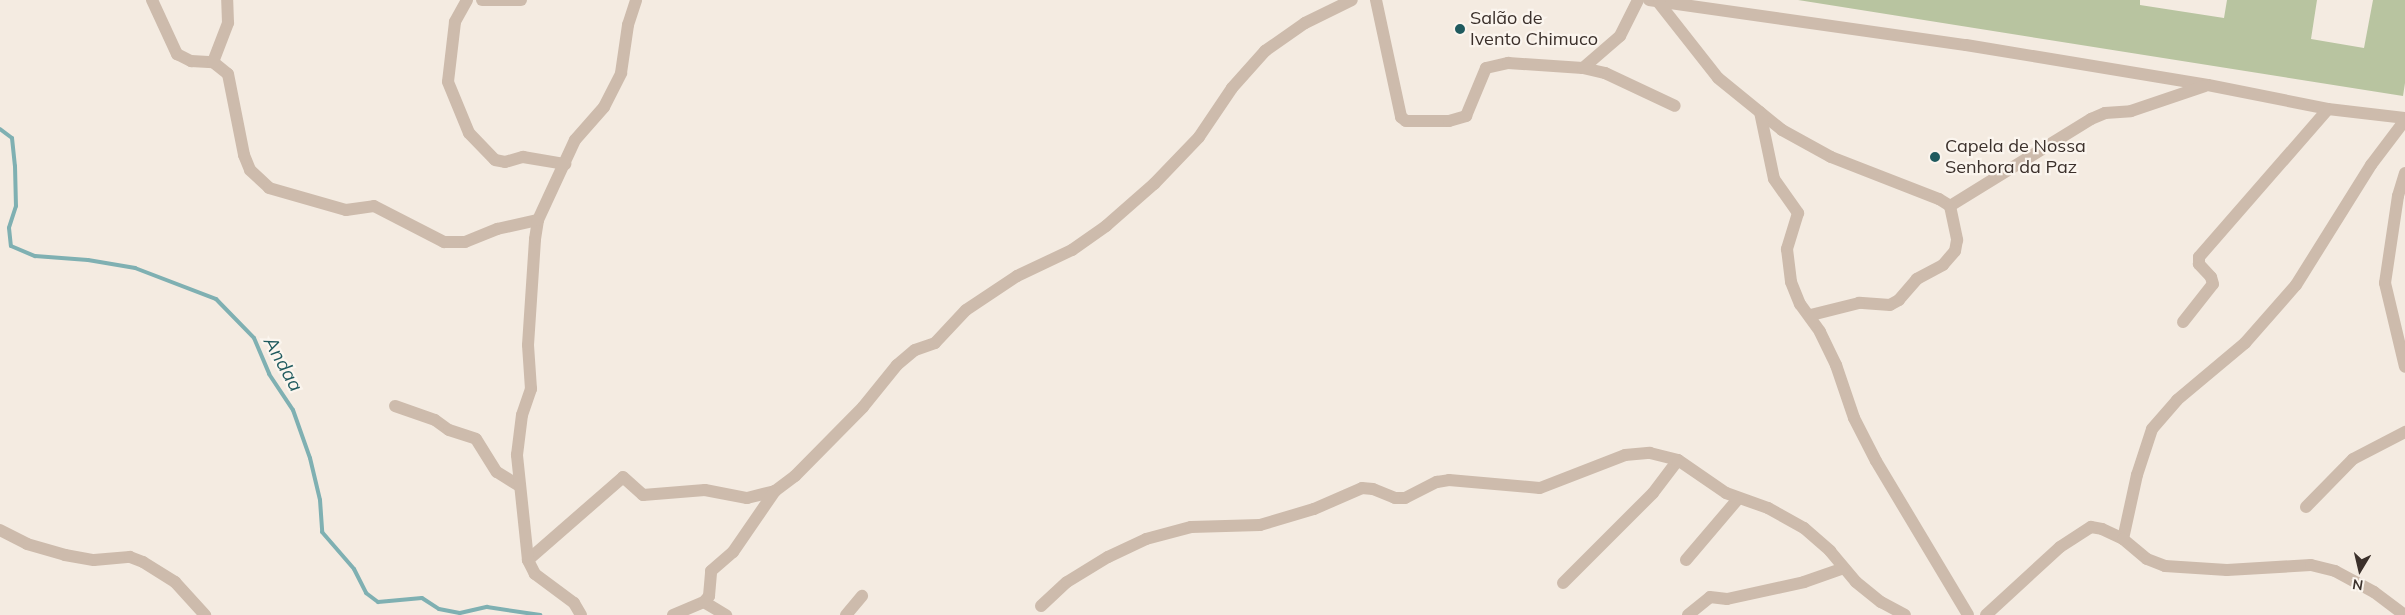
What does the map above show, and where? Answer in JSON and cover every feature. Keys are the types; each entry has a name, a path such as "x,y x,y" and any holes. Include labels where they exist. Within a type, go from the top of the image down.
{"street":[{"path":"152,0 177,54 191,61 213,62 228,74 250,170 276,192 346,210 374,206 444,242 465,242 496,229 538,220"},
{"path":"213,62 228,23 227,0"},
{"path":"467,0 456,22 448,82 469,133 495,160 505,162 523,157 565,164"},
{"path":"482,0 521,0"},
{"path":"581,615 574,603 536,574 528,560 519,486 518,435 531,389 528,345 538,220 575,140 604,107 621,73 628,25 636,0"},
{"path":"528,560 623,477 631,480 644,495 705,490 747,498 775,490 795,476 863,407 896,366 915,350 935,343 966,310 1017,276 1079,245 1106,226 1154,184 1199,137 1232,88 1266,51 1305,23 1352,0"},
{"path":"1376,0 1401,117 1406,122 1449,121 1466,116 1480,76 1493,65 1584,68 1605,73 1675,106"},
{"path":"1584,68 1620,36 1638,0"},
{"path":"1654,2 1966,45 2208,85 2328,109 2405,119 2371,165 2296,285 2245,343 2176,400 2152,430 2137,475 2123,539"},
{"path":"1654,2 1718,78 1782,130 1832,157 1939,199 1950,206 1957,240 1955,251 1943,265 1917,279 1899,300 1890,305 1859,303 1811,315"},
{"path":"1950,206 2091,119 2106,113 2131,111 2208,85"},
{"path":"2183,322 2213,284 2199,264 2199,257 2328,109"},
{"path":"1760,112 1774,179 1798,213 1787,257 1791,282 1800,304 1811,315 1836,365 1854,418 1876,461 1968,615"},
{"path":"2405,173 2398,196 2385,283 2405,367"},
{"path":"395,406 435,420 449,430 476,439 497,472 519,486"},
{"path":"2306,507 2353,459 2405,432"},
{"path":"1041,606 1067,582 1108,557 1146,539 1191,527 1260,525 1314,509 1362,488 1405,498 1437,482 1449,480 1540,488 1624,455 1650,454 1678,460 1738,499 1768,508 1804,528 1880,602 1905,615"},
{"path":"1563,583 1653,493 1678,460"},
{"path":"673,615 704,602 709,596 711,571 733,552 775,490"},
{"path":"1686,560 1738,499"},
{"path":"1986,615 2080,533 2091,527 2102,528 2123,539 2147,559 2166,566 2227,570 2311,565 2335,571 2374,592 2405,615"},
{"path":"0,530 27,544 65,555 94,560 130,558 143,562 175,582 205,615"},
{"path":"1688,615 1710,597 1728,598 1804,582 1844,568"},
{"path":"846,615 862,596"},
{"path":"704,602 726,615"}],"green space":[{"path":"1798,0 2140,0 2140,5 2224,18 2227,0 2317,0 2311,39 2364,48 2373,0 2405,0 2405,83 2403,96"}],"waterway":[{"name":"Andaa","path":"0,129 12,138 15,166 16,206 9,228 11,246 35,256 88,260 135,268 216,299 254,338 269,374 293,410 310,458 320,500 322,532 354,569 366,593 378,602 422,598 439,609 460,613 487,607 540,615"}],"place":[{"name":"Salão de Ivento Chimuco","path":"1460,29"},
{"name":"Capela de Nossa Senhora da Paz","path":"1935,157"}]}
